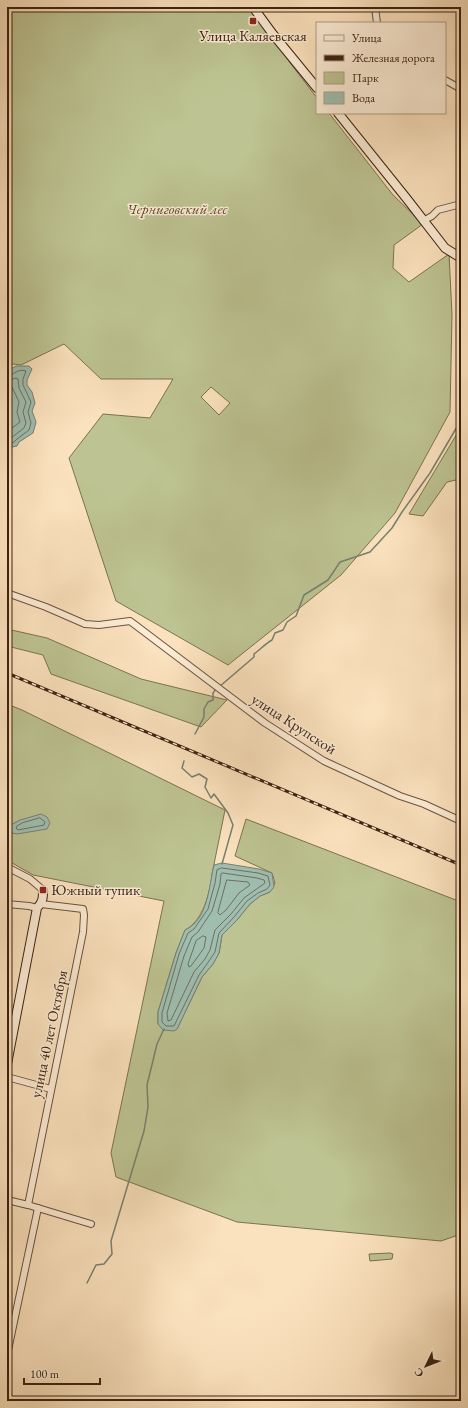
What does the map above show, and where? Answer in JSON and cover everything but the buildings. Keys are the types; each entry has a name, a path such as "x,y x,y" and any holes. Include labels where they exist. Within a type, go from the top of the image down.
{"street":[{"path":"253,7 272,33 316,87"},
{"path":"375,7 377,22"},
{"path":"446,81 461,89"},
{"path":"339,114 445,248 461,258"},
{"path":"424,221 438,210 461,204"},
{"name":"улица Крупской","path":"7,593 46,607 85,624 130,621 265,723 324,761 400,796 424,804 461,821"},
{"path":"7,867 30,879 42,890 43,898 39,906 7,1064"},
{"path":"7,904 39,906"},
{"name":"улица 40 лет Октября","path":"28,1205 83,932 84,915 83,909 39,906"},
{"path":"7,1077 51,1089"},
{"path":"7,1200 91,1224"},
{"path":"7,1355 38,1208"}],"green space":[{"name":"Черниговский лес","path":"7,7 251,7 316,97 316,114 330,114 393,195 423,224 394,245 393,268 409,282 449,254 452,315 450,412 395,513 341,575 228,665 116,601 69,458 103,414 150,418 173,379 101,379 64,344 21,365 13,364 7,369","holes":["211,387 230,403 219,415 201,397"]},
{"path":"461,427 461,483 456,480 447,482 423,516 409,514"},
{"path":"7,629 47,638 141,679 227,700 201,727 51,674 43,655 7,646"},
{"path":"7,704 225,810 207,898 197,920 185,930 176,953 158,1012 158,1024 177,1029 202,977 213,964 219,953 222,935 250,904 260,896 270,892 275,883 272,873 235,856 246,819 461,902 461,1234 441,1241 237,1222 116,1177 111,1153 164,901 33,875 7,860"},
{"path":"369,1254 393,1254 392,1259 370,1261"}],"water":[{"path":"16,366 29,366 32,369 27,380 27,385 32,392 35,403 32,411 36,422 33,433 19,442 17,446 7,448 7,375 11,369"},
{"path":"41,814 47,817 50,823 47,829 17,834 7,832 7,827 20,820"},
{"path":"222,863 259,869 272,873 274,887 270,892 260,896 250,904 222,935 219,953 213,964 202,977 177,1029 174,1031 163,1030 158,1024 158,1012 176,953 185,930 199,919 203,911 209,892 214,865"}],"waterway":[{"path":"219,687 254,657 254,654 272,640 275,633 283,630 287,622 296,616 304,595 328,580 340,562 370,552 392,528 430,473 461,420"},
{"path":"195,734 204,717 204,709 208,702 213,700 213,693 216,689"},
{"path":"184,761 182,768 192,777 199,774 207,779 205,787 211,798 214,794 228,813 233,825 222,864"},
{"path":"87,1283 96,1265 104,1264 112,1254 111,1241 144,1131 148,1107 147,1085 157,1044 164,1029"}],"railway":[{"path":"7,673 461,865"}],"place":[{"name":"Улица Каляевская","path":"253,21"},
{"name":"Южный тупик","path":"43,890"}]}
